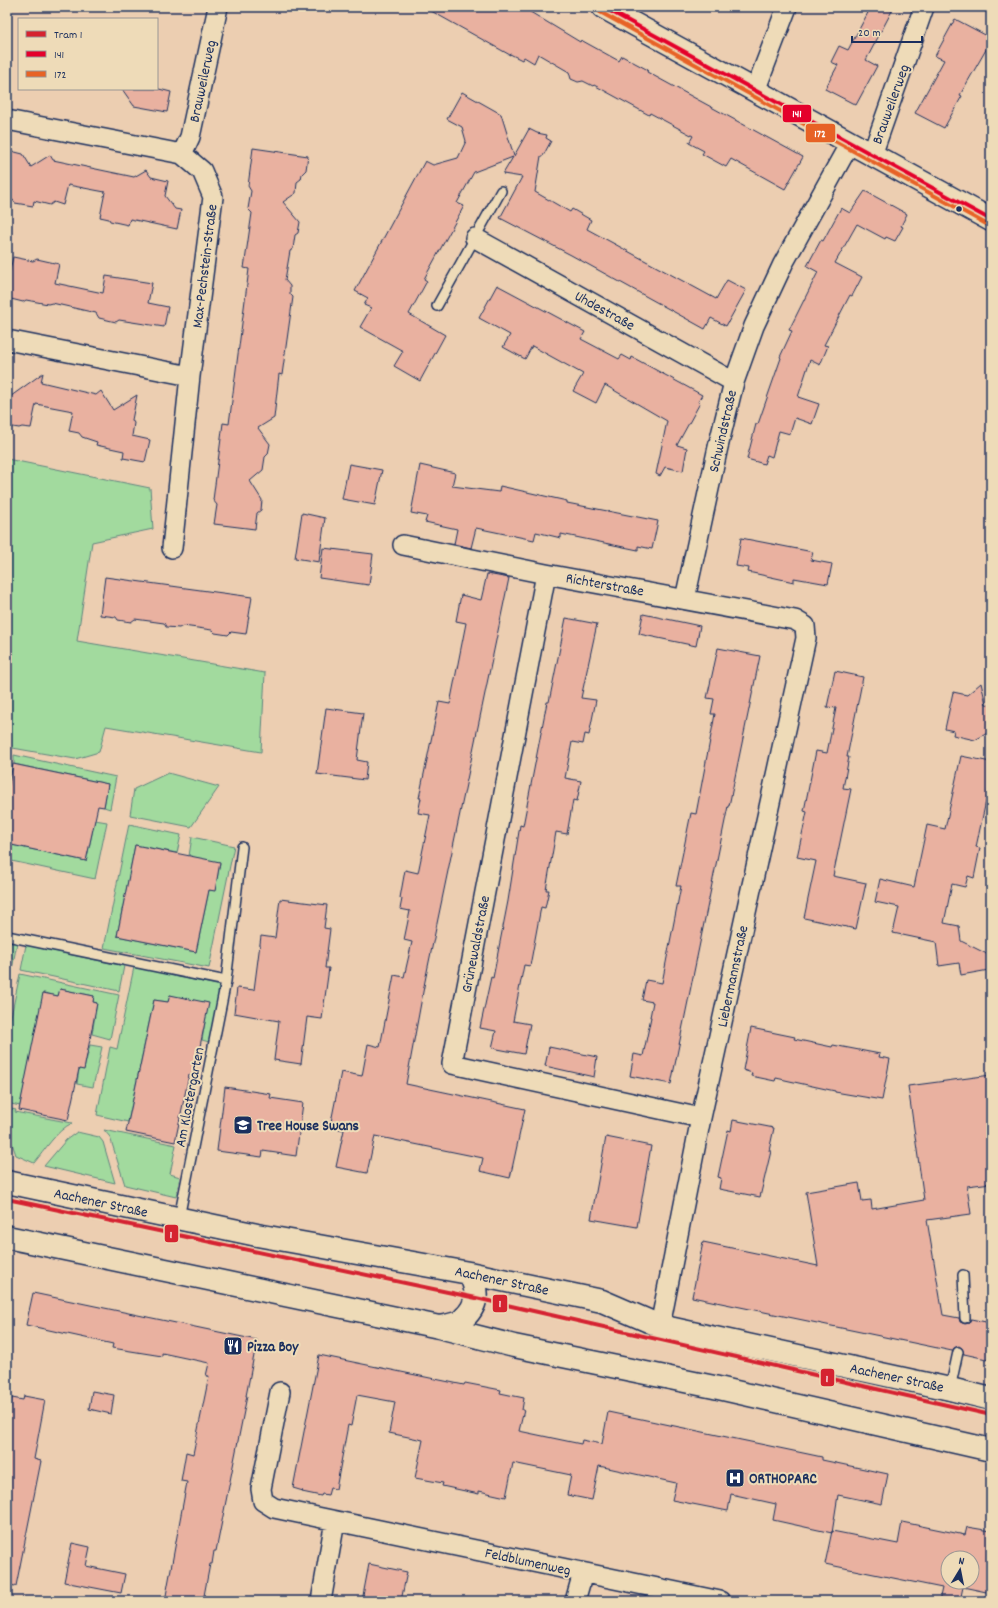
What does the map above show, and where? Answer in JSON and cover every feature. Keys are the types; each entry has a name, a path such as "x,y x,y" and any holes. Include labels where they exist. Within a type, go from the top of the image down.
{"main road":[{"name":"Brauweilerweg","path":"603,7 991,220"},
{"name":"Aachener Straße","path":"7,1182 257,1235 469,1273 602,1301 660,1326 991,1399"},
{"path":"7,1237 439,1327 514,1346 714,1388 991,1450"},
{"path":"439,1327 458,1323 470,1313 476,1294 475,1283 469,1273"}],"street":[{"name":"Brauweilerweg","path":"182,154 190,137 218,7"},
{"path":"755,91 787,7"},
{"name":"Brauweilerweg","path":"872,155 924,7"},
{"name":"Max-Pechstein-Straße","path":"7,120 182,154 202,170 213,197 190,376 172,548"},
{"name":"Schwindstraße","path":"685,599 718,447 734,382 754,326 784,264 850,143"},
{"name":"Uhdestraße","path":"475,238 734,382"},
{"path":"7,340 190,376"},
{"name":"Richterstraße","path":"404,545 546,574 795,620 805,626"},
{"name":"Grünewaldstraße","path":"546,574 452,1064 701,1118"},
{"name":"Liebermannstraße","path":"660,1326 701,1118 806,638 805,626"},
{"name":"Feldblumenweg","path":"280,1392 261,1489 263,1501 274,1508 720,1601"},
{"path":"321,1601 335,1521"},
{"path":"575,1601 583,1573"}],"lane":[{"path":"437,306 501,191"},
{"name":"Am Klostergarten","path":"179,1218 226,981 242,847"},
{"path":"7,936 226,981"},
{"path":"963,1275 964,1318"},
{"path":"950,1389 958,1352"}],"green space":[{"path":"7,459 150,488 153,529 92,542 77,641 265,673 261,752 106,726 99,752 75,759 7,747"},
{"path":"14,755 116,777 110,809 104,807 108,784 14,764"},
{"path":"168,773 219,787 191,827 130,815 134,789"},
{"path":"95,820 107,822 95,879 7,860 7,844 86,861"},
{"path":"129,824 181,835 177,853 135,845 117,936 196,952 209,890 215,890 220,863 189,856 192,837 234,846 209,968 104,948"},
{"path":"7,941 17,943 12,969 7,968"},
{"path":"26,945 124,966 119,991 21,970"},
{"path":"134,967 221,986 209,1042 202,1040 207,1010 170,995 168,1002 154,1000 128,1122 97,1115 110,1047 117,1049"},
{"path":"20,974 119,995 110,1039 92,1034 97,1003 93,1002 94,996 60,989 58,996 44,993 20,1106 7,1103 7,1026 9,1026"},
{"path":"90,1045 102,1047 93,1087 77,1084 79,1069 84,1069"},
{"path":"7,1108 16,1110 15,1112 72,1123 66,1126 51,1141 34,1163 16,1155 7,1129"},
{"path":"104,1130 176,1145 170,1174 180,1177 176,1197 125,1185 110,1137"},
{"path":"77,1132 99,1137 103,1142 115,1183 44,1166 66,1140"}],"building":[{"path":"424,7 522,7 580,42 581,40 619,61 622,56 648,70 647,72 803,157 785,189 731,159 726,167 702,154 704,151 689,143 693,136 650,113 649,115 594,85 593,86 583,81 578,82 571,79 569,72 538,54 534,63 524,57 522,60 510,55"},
{"path":"871,7 894,7 866,60 877,66 856,105 825,89 838,65 831,62 839,46 848,50"},
{"path":"955,19 991,38 991,41 960,95 962,96 944,128 915,113 944,60 935,56"},
{"path":"159,89 171,92 167,112 134,106 123,90"},
{"path":"462,92 501,114 514,156 529,129 537,133 547,135 546,138 551,141 543,156 541,156 535,192 570,212 572,209 591,220 587,229 716,299 727,280 746,290 726,326 711,318 705,329 571,255 500,218 522,177 503,174 513,157 474,172 457,203 464,206 424,279 427,281 409,314 445,335 420,381 394,366 403,351 360,327 371,308 364,305 368,298 355,291 425,161 433,165 458,158 466,141 462,127 447,119"},
{"path":"253,148 308,156 306,170 302,174 301,179 297,182 296,193 283,202 300,222 298,233 295,235 293,249 290,251 285,280 290,286 290,294 293,297 282,375 279,374 274,418 258,428 270,444 268,454 265,457 263,470 250,481 262,500 261,510 257,513 255,529 214,524 217,505 213,500 223,423 229,424 249,269 244,268 252,213 248,209 251,191 248,186"},
{"path":"7,150 23,154 31,167 50,155 53,160 134,177 146,170 151,177 168,181 165,196 175,209 181,210 177,229 130,219 128,225 100,217 105,192 68,185 63,205 54,202 50,205 34,201 33,206 15,203 13,200 7,199"},
{"path":"865,191 907,214 901,226 903,227 895,241 886,237 885,239 857,224 835,263 862,277 852,296 850,295 824,345 828,346 820,365 810,360 798,397 819,404 812,424 795,418 790,434 779,431 772,457 767,455 764,464 747,459 756,424 758,424 781,358 780,357 792,331 789,330 818,272 807,266 841,208 850,213"},
{"path":"13,257 33,261 37,259 59,264 55,283 103,293 106,276 152,283 148,303 168,307 164,327 119,320 116,322 99,318 96,313 52,303 48,304 26,300 23,302 7,298 7,283"},
{"path":"497,285 585,332 581,339 619,359 622,355 631,360 632,357 702,395 698,402 700,403 677,445 687,448 683,471 665,467 660,476 656,474 667,421 605,385 596,403 573,391 583,374 532,346 525,359 503,347 510,335 479,318"},
{"path":"43,373 41,382 96,395 101,391 113,410 137,395 132,420 134,423 132,436 150,440 145,462 123,458 124,451 96,445 97,442 82,437 79,433 69,431 73,411 36,404 31,428 7,426 7,399"},
{"path":"349,464 382,470 375,505 342,499"},
{"path":"420,465 455,473 452,486 499,492 500,486 567,501 567,503 658,521 652,549 638,546 638,550 561,534 561,538 536,532 534,540 476,528 471,548 454,544 457,529 425,522 427,516 411,513"},
{"path":"302,513 325,518 319,562 295,558"},
{"path":"741,538 813,552 811,560 832,564 828,584 794,578 794,582 748,572 749,568 736,566"},
{"path":"323,548 373,554 369,585 319,578"},
{"path":"487,574 509,578 425,981 406,1084 525,1109 510,1178 480,1171 483,1158 375,1136 367,1173 336,1167 344,1130 330,1127 341,1072 362,1076 368,1044 380,1047 394,975 404,977 412,942 404,940 410,911 400,909 402,899 400,898 405,870 418,873 430,815 418,813 421,798 419,798 439,702 450,704 466,623 456,621 461,595 481,600"},
{"path":"105,577 252,597 246,634 231,632 228,635 215,633 212,630 183,626 179,628 166,627 164,623 135,619 131,622 118,620 116,617 100,615"},
{"path":"643,614 700,626 696,646 639,634"},
{"path":"566,618 597,624 581,698 596,700 589,735 585,734 583,744 572,742 565,778 581,781 577,801 573,800 567,834 556,832 546,890 549,890 545,908 541,907 530,966 524,965 513,1021 530,1024 524,1054 492,1048 496,1031 480,1028 491,977 493,978 508,901 520,825 523,826 547,702 549,702"},
{"path":"718,648 760,656 671,1084 630,1076 634,1054 643,1056 651,1017 653,1002 642,1000 646,980 662,983 681,886 676,886 691,813 696,814 715,714 711,714 714,699 707,698"},
{"path":"835,671 863,677 847,757 849,757 843,788 851,789 833,876 866,883 856,929 804,918 816,861 797,857 807,812 804,811 816,751 827,753 836,708 827,707"},
{"path":"981,683 986,704 991,705 991,731 975,740 953,735 954,731 945,729 953,692 967,695"},
{"path":"326,708 363,713 357,760 367,762 365,780 317,774"},
{"path":"961,756 991,762 991,778 976,847 980,848 974,878 968,876 965,887 952,884 944,923 959,926 961,941 991,956 991,963 989,970 961,975 959,963 939,966 936,942 893,933 899,907 875,902 880,879 914,887 927,825 945,829"},
{"path":"13,764 108,784 104,807 98,806 86,861 7,844 7,794"},
{"path":"135,845 220,862 215,891 209,890 196,952 117,936"},
{"path":"280,899 327,905 324,928 330,929 325,968 329,968 322,1019 307,1017 301,1064 274,1060 279,1021 234,1013 237,988 254,990 261,936 275,938"},
{"path":"60,989 94,996 93,1002 97,1003 84,1070 79,1069 68,1120 19,1110 43,993 58,996"},
{"path":"170,995 209,1003 194,1075 189,1075 175,1142 126,1132 154,1000 168,1002"},
{"path":"751,1028 795,1037 794,1039 832,1047 833,1045 880,1054 879,1057 890,1059 882,1100 835,1092 776,1078 775,1081 751,1076 752,1073 743,1070"},
{"path":"549,1047 597,1057 594,1077 545,1066"},
{"path":"991,1075 991,1183 967,1186 971,1214 927,1220 943,1315 959,1318 960,1322 965,1324 969,1323 971,1319 991,1323 991,1360 964,1354 962,1348 959,1346 954,1348 952,1351 692,1297 703,1242 818,1266 806,1192 859,1183 862,1201 871,1200 872,1209 924,1200 908,1086"},
{"name":"Tree House Swans","path":"225,1087 271,1094 270,1098 303,1103 296,1156 263,1151 262,1157 217,1151"},
{"path":"733,1120 774,1128 769,1151 771,1151 760,1197 719,1189 721,1178 718,1177 728,1130 731,1131"},
{"path":"606,1137 651,1146 637,1227 591,1219"},
{"path":"33,1293 257,1340 216,1551 214,1551 212,1564 210,1564 203,1601 165,1601 187,1482 181,1481 186,1452 193,1454 209,1376 206,1376 209,1363 162,1353 162,1356 112,1348 113,1344 26,1325"},
{"path":"319,1355 464,1385 465,1383 501,1390 500,1393 524,1398 522,1410 524,1410 519,1431 581,1444 582,1440 602,1444 608,1412 822,1457 822,1460 888,1474 882,1504 838,1495 832,1533 773,1520 776,1504 731,1494 728,1511 672,1500 676,1483 599,1466 592,1500 567,1495 571,1475 513,1463 506,1497 479,1491 479,1494 442,1486 443,1483 415,1478 423,1440 389,1433 395,1402 357,1395 351,1426 348,1425 336,1489 330,1488 328,1495 322,1494 321,1496 302,1492 303,1491 293,1488"},
{"path":"92,1391 114,1395 111,1414 89,1409"},
{"path":"24,1396 45,1400 34,1459 41,1461 16,1586 7,1585 7,1421 12,1398 23,1400"},
{"path":"902,1522 965,1535 967,1527 991,1531 991,1593 977,1590 980,1590 980,1550 940,1550 940,1588 825,1564 832,1531 898,1544"},
{"path":"72,1543 90,1547 86,1566 125,1574 121,1593 64,1582"},
{"path":"369,1564 407,1572 401,1601 362,1601"},
{"path":"942,1590 962,1590 960,1601 939,1601"}],"tram line":[{"name":"1","path":"7,1199 476,1298 991,1415"}],"transit line":[{"name":"141","path":"603,7 991,220"},
{"name":"172","path":"600,12 988,225"}],"place":[{"name":"Tree House Swans","path":"243,1125"},
{"name":"Pizza Boy","path":"233,1346"},
{"name":"ORTHOPARC","path":"735,1478"}]}
